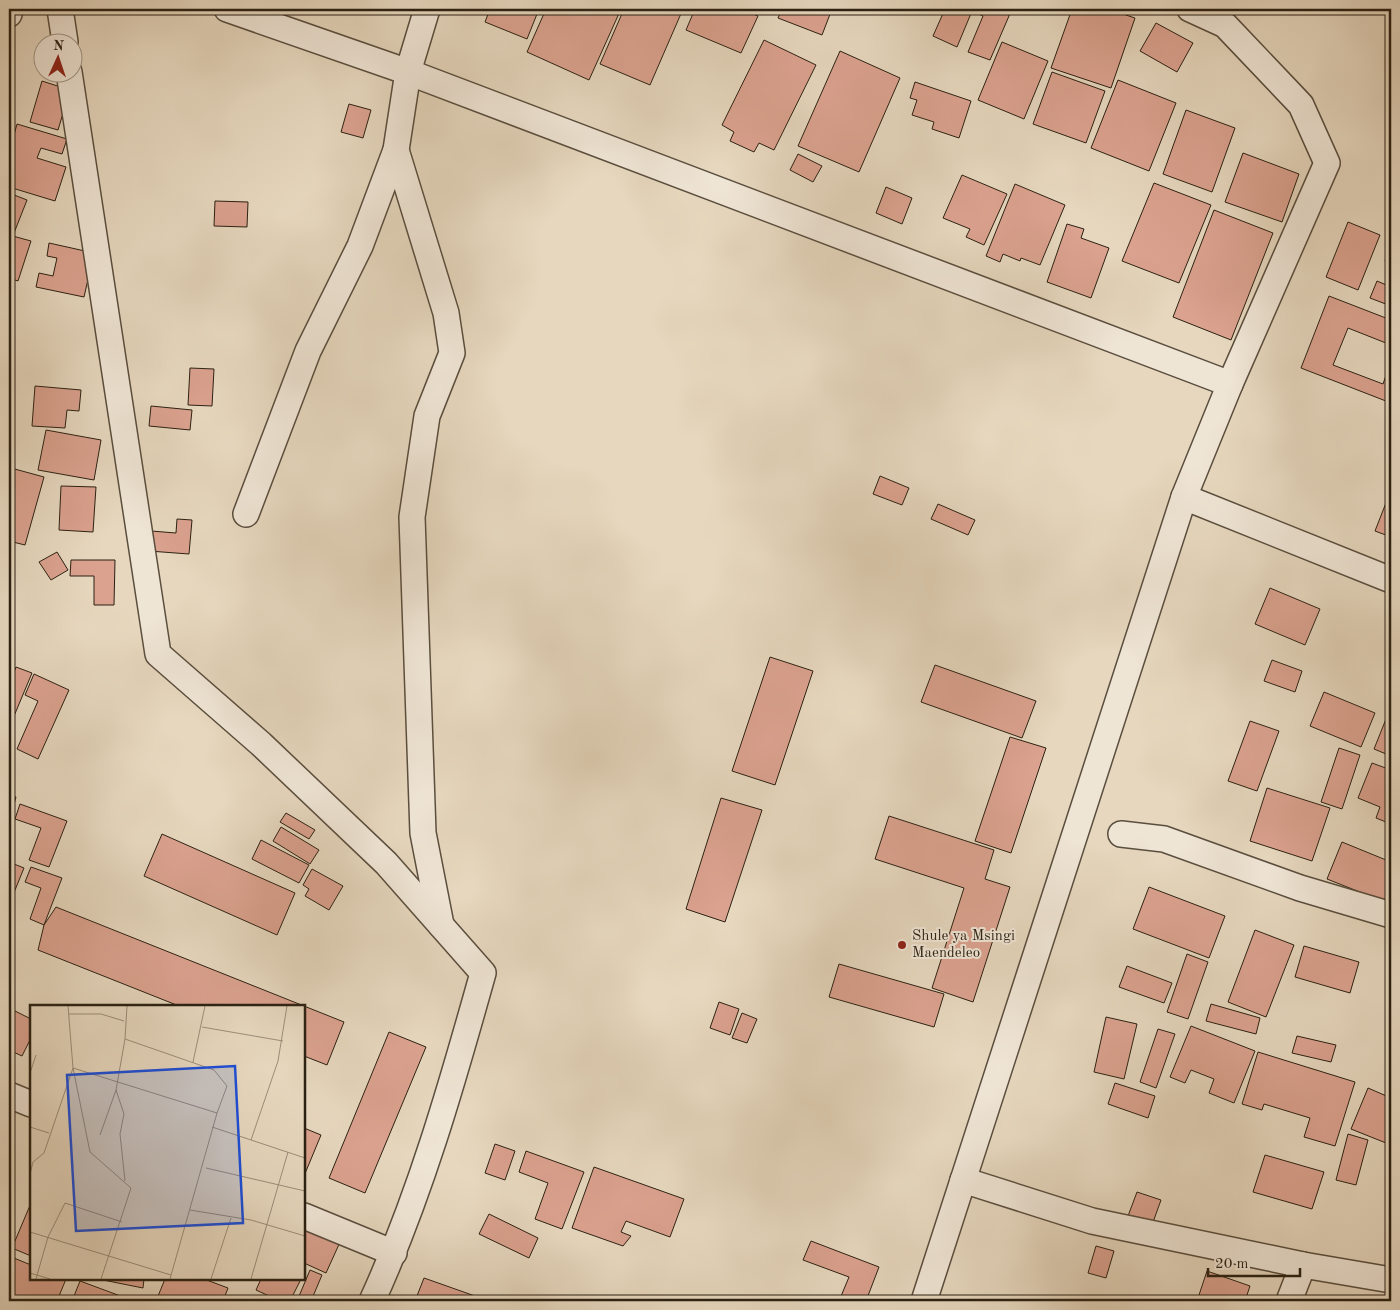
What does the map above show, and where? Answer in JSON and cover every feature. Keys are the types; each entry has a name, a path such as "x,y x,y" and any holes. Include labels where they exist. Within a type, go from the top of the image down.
{"street":[{"path":"9,14 10,9"},
{"path":"60,9 63,32"},
{"path":"227,9 408,72 1230,384"},
{"path":"246,514 308,351 360,246 396,150 408,72 426,9"},
{"path":"924,1301 1184,497 1230,384 1327,163 1302,105 1224,25 1190,9"},
{"path":"71,82 158,654 261,744 386,862 484,973 449,1093 394,1253 372,1301"},
{"path":"396,150 446,313 452,353 428,416 412,517 423,833 441,924"},
{"path":"1184,497 1391,580"},
{"path":"1121,834 1164,839 1300,888 1391,915"},
{"path":"9,1095 30,1104"},
{"path":"963,1180 1092,1221 1303,1265 1391,1280"},
{"path":"305,1216 394,1253"},
{"path":"1290,1301 1303,1265"}],"building":[{"path":"490,9 539,9 527,39 485,22"},
{"path":"546,9 621,9 589,80 527,52"},
{"path":"624,9 683,9 650,85 600,64"},
{"path":"695,9 741,9 758,16 741,53 686,30"},
{"path":"782,9 832,9 822,35 778,18"},
{"path":"945,9 1012,9 990,60 968,52 983,16 972,11 957,47 933,36"},
{"path":"1072,9 1108,9 1135,18 1111,88 1051,68"},
{"path":"1156,23 1193,43 1177,72 1140,51"},
{"path":"764,40 816,65 774,150 759,143 754,152 730,141 734,132 722,125"},
{"path":"1002,42 1048,61 1024,119 978,100"},
{"path":"840,51 900,78 859,172 798,146"},
{"path":"1052,72 1105,91 1086,143 1033,124"},
{"path":"1118,80 1176,103 1149,171 1091,148"},
{"path":"42,82 70,90 58,130 30,122"},
{"path":"915,82 971,101 959,138 932,129 934,122 912,115 917,100 910,98"},
{"path":"349,104 371,110 363,138 341,132"},
{"path":"1186,110 1235,128 1212,192 1163,174"},
{"path":"17,124 67,139 62,154 41,148 37,158 66,167 55,201 9,187 9,153"},
{"path":"1243,153 1299,174 1282,222 1225,202"},
{"path":"798,154 822,166 813,182 790,170"},
{"path":"962,175 1007,194 984,245 966,237 970,229 943,218"},
{"path":"1154,183 1211,205 1179,283 1122,261"},
{"path":"1015,184 1065,205 1040,265 1021,258 1020,261 1003,254 1000,262 986,256"},
{"path":"886,187 912,198 902,224 876,213"},
{"path":"9,193 27,200 14,233 9,231"},
{"path":"215,201 248,202 247,227 214,226"},
{"path":"1214,210 1273,233 1231,340 1173,317"},
{"path":"1348,222 1380,235 1358,290 1326,277"},
{"path":"1067,224 1084,229 1081,238 1109,248 1091,298 1047,282"},
{"path":"9,235 31,241 18,281 9,278"},
{"path":"49,243 94,253 84,297 36,287 39,273 53,276 57,258 47,256"},
{"path":"1391,245 1391,263 1385,261"},
{"path":"1377,281 1391,287 1391,306 1370,298"},
{"path":"1329,296 1391,320 1391,345 1348,328 1333,365 1383,384 1391,361 1391,403 1301,368"},
{"path":"190,368 214,369 212,406 188,405"},
{"path":"35,386 81,390 79,411 67,410 65,428 32,426"},
{"path":"151,406 192,410 190,430 149,426"},
{"path":"46,430 101,440 94,480 38,470"},
{"path":"11,468 44,477 25,545 9,541"},
{"path":"880,476 909,488 902,505 873,494"},
{"path":"61,486 96,487 93,532 59,530"},
{"path":"1391,490 1391,537 1375,531"},
{"path":"938,504 975,520 968,535 931,519"},
{"path":"177,519 192,520 189,554 149,551 151,531 176,533"},
{"path":"57,552 68,570 51,580 39,562"},
{"path":"71,560 115,560 114,605 94,605 94,576 70,576"},
{"path":"1270,588 1320,609 1305,645 1255,624"},
{"path":"770,657 813,671 775,785 732,771"},
{"path":"1272,660 1302,671 1295,692 1264,681"},
{"path":"935,665 1036,701 1022,738 921,702"},
{"path":"16,667 32,673 9,728 9,685"},
{"path":"34,674 69,690 38,759 17,749 38,701 25,695"},
{"path":"1324,692 1375,713 1361,747 1310,726"},
{"path":"1391,710 1391,756 1374,749"},
{"path":"1250,721 1279,731 1257,791 1228,781"},
{"path":"1010,737 1046,748 1011,853 975,841"},
{"path":"1339,748 1360,755 1342,809 1321,802"},
{"path":"1372,763 1391,770 1391,824 1376,818 1380,807 1358,798"},
{"path":"1267,788 1330,808 1312,861 1250,841"},
{"path":"9,795 16,797 9,823"},
{"path":"721,798 762,810 725,922 686,909"},
{"path":"20,804 67,821 49,867 29,860 41,828 15,819"},
{"path":"286,813 315,830 309,839 280,822"},
{"path":"889,816 994,850 985,879 1010,887 973,1002 932,988 964,888 875,859"},
{"path":"281,827 319,850 310,864 273,841"},
{"path":"162,834 295,893 277,935 144,876"},
{"path":"261,840 309,865 299,883 252,859"},
{"path":"1342,842 1391,862 1390,904 1327,879"},
{"path":"9,862 24,868 13,895 9,893"},
{"path":"31,867 62,878 44,925 30,919 41,888 25,882"},
{"path":"312,869 343,886 329,910 305,896 309,889 303,885"},
{"path":"1149,887 1225,916 1209,958 1133,929"},
{"path":"56,907 301,1005 176,1005 38,950 44,925"},
{"path":"1255,930 1294,945 1266,1017 1228,1002"},
{"path":"1304,946 1359,962 1350,993 1295,977"},
{"path":"1187,954 1208,962 1188,1019 1167,1012"},
{"path":"839,964 944,994 934,1027 829,997"},
{"path":"1127,966 1172,983 1164,1003 1119,987"},
{"path":"1391,998 1391,1014 1386,1013"},
{"path":"719,1002 739,1009 730,1035 710,1028"},
{"path":"1211,1004 1260,1018 1256,1034 1206,1021"},
{"path":"305,1006 344,1022 327,1065 305,1056"},
{"path":"9,1008 30,1018 30,1040 22,1056 9,1050 9,1039 12,1032 9,1030"},
{"path":"742,1013 757,1019 747,1043 732,1038"},
{"path":"1106,1017 1137,1024 1124,1079 1094,1072"},
{"path":"1191,1026 1255,1051 1234,1103 1209,1093 1214,1079 1191,1070 1185,1083 1170,1077"},
{"path":"1158,1029 1175,1034 1156,1088 1140,1082"},
{"path":"389,1032 426,1047 365,1193 329,1178"},
{"path":"1297,1036 1336,1045 1331,1062 1292,1053"},
{"path":"1258,1052 1355,1082 1335,1146 1304,1137 1310,1118 1264,1104 1262,1110 1242,1104"},
{"path":"1115,1083 1155,1096 1148,1118 1108,1104"},
{"path":"1368,1088 1391,1098 1391,1145 1351,1129"},
{"path":"305,1128 321,1135 305,1174"},
{"path":"1348,1134 1368,1140 1356,1185 1336,1180"},
{"path":"495,1144 515,1151 505,1180 485,1173"},
{"path":"526,1151 584,1172 562,1229 535,1219 548,1183 519,1172"},
{"path":"1265,1155 1324,1172 1312,1209 1253,1192"},
{"path":"594,1167 684,1199 670,1237 626,1221 621,1232 631,1236 623,1246 572,1228"},
{"path":"1137,1192 1161,1200 1152,1225 1128,1216"},
{"path":"30,1205 30,1256 12,1248"},
{"path":"489,1214 538,1238 529,1258 479,1234"},
{"path":"305,1223 341,1240 326,1273 305,1263"},
{"path":"9,1230 15,1232 9,1246"},
{"path":"811,1241 879,1267 866,1301 839,1301 849,1277 803,1260"},
{"path":"1096,1246 1114,1251 1106,1278 1088,1273"},
{"path":"9,1256 30,1265 30,1280 66,1280 57,1301 9,1301"},
{"path":"310,1270 322,1275 311,1301 297,1301"},
{"path":"1207,1271 1250,1286 1245,1301 1197,1301"},
{"path":"424,1278 475,1296 473,1301 415,1301"},
{"path":"103,1280 144,1280 143,1288"},
{"path":"165,1280 207,1280 228,1288 223,1301 156,1301"},
{"path":"261,1280 300,1280 290,1301 280,1301 256,1290"},
{"path":"80,1281 134,1301 72,1301"}],"place":[{"name":"Shule ya Msingi Maendeleo","path":"902,945"}]}
